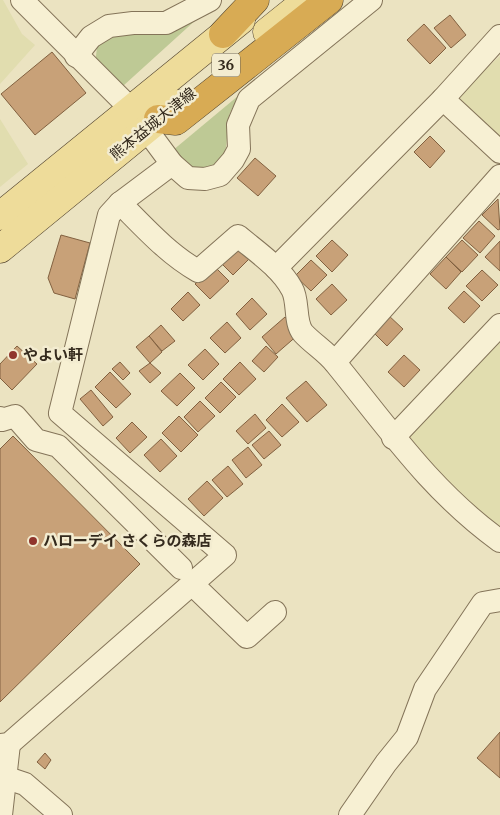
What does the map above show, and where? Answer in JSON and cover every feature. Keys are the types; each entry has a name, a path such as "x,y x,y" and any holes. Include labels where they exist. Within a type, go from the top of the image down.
{"highway":[{"path":"223,34 255,0"},
{"path":"145,120 176,121 329,0"}],"main road":[{"name":"熊本益城大津線","path":"0,249 145,120 223,34 266,0"},
{"name":"熊本益城大津線","path":"0,216 145,120 307,0"}],"street":[{"path":"22,0 76,56 145,120 172,164 188,178 205,179 220,175 233,160 239,148 238,125 249,98 371,0"},
{"path":"76,56 91,37 109,26 166,23 210,0"},
{"path":"276,268 443,99 500,36"},
{"path":"443,99 500,152"},
{"path":"1,810 7,778 4,744 187,576 225,555 60,413 109,215 120,203 172,164"},
{"path":"335,362 500,176"},
{"path":"120,203 170,252 198,271 238,236 276,268 293,290 302,331 335,362 394,438 438,489 478,525 500,541"},
{"path":"394,438 500,325"},
{"path":"1,420 15,416 36,440 58,446 247,637 275,612"},
{"path":"350,815 407,737 425,688 483,603 500,600"},
{"path":"7,778 25,784 61,815"}],"shaded area":[{"path":"0,0 3,0 22,34 35,45 0,84"},
{"path":"500,56 500,151 455,98"},
{"path":"0,119 28,164 0,187"},
{"path":"500,328 500,539 402,439"}],"green space":[{"path":"198,18 123,86 95,65 97,47 117,31 171,31 188,25"},
{"path":"238,96 229,116 226,146 221,160 206,167 193,168 172,151"}],"building":[{"path":"450,15 466,35 451,48 434,28"},
{"path":"424,24 446,48 430,64 407,40"},
{"path":"52,52 86,93 35,135 1,94"},
{"path":"430,136 445,151 430,168 414,152"},
{"path":"255,158 276,176 258,196 237,178"},
{"path":"498,199 500,229 498,230 482,215"},
{"path":"479,221 495,236 480,253 463,238"},
{"path":"61,235 90,243 75,299 54,293 48,278"},
{"path":"332,240 348,255 332,272 316,256"},
{"path":"462,240 478,255 462,272 446,257"},
{"path":"500,241 500,271 485,257"},
{"path":"234,244 249,259 233,275 218,260"},
{"path":"446,257 461,272 446,289 430,274"},
{"path":"311,260 327,275 311,291 295,276"},
{"path":"214,266 229,281 210,299 195,284"},
{"path":"482,270 498,285 482,301 466,286"},
{"path":"332,284 347,300 331,315 316,299"},
{"path":"464,291 480,306 464,323 448,308"},
{"path":"188,292 200,305 183,321 171,309"},
{"path":"252,298 267,314 250,330 236,314"},
{"path":"387,314 403,329 387,346 372,331"},
{"path":"285,317 299,334 276,354 262,337"},
{"path":"227,322 241,338 225,353 210,338"},
{"path":"161,325 175,341 162,351 149,336"},
{"path":"149,336 162,352 150,363 136,347"},
{"path":"17,346 37,364 12,390 0,378 0,364"},
{"path":"266,346 278,357 264,372 252,361"},
{"path":"205,349 219,364 203,380 188,365"},
{"path":"404,355 420,370 404,387 388,372"},
{"path":"120,362 130,373 123,380 112,369"},
{"path":"240,362 256,379 239,395 223,379"},
{"path":"150,363 161,373 150,383 139,371"},
{"path":"110,372 131,394 116,408 95,387"},
{"path":"180,373 195,388 177,406 161,391"},
{"path":"306,381 327,405 307,422 286,398"},
{"path":"221,382 236,397 220,413 205,398"},
{"path":"91,390 113,417 103,426 80,399"},
{"path":"200,401 215,416 198,432 184,417"},
{"path":"282,404 299,422 282,437 266,420"},
{"path":"255,414 266,428 248,444 236,431"},
{"path":"179,416 198,435 181,452 162,433"},
{"path":"132,422 147,437 130,453 116,438"},
{"path":"269,431 281,445 264,459 252,445"},
{"path":"13,436 140,564 0,702 0,449"},
{"path":"161,439 177,456 160,472 144,455"},
{"path":"248,447 262,465 246,478 232,460"},
{"path":"228,466 243,484 227,497 212,480"},
{"path":"207,481 223,498 204,516 188,499"},
{"path":"500,732 500,778 477,758"},
{"path":"45,753 51,760 45,769 37,762"}],"place":[{"name":"やよい軒","path":"13,355"},
{"name":"ハローデイ さくらの森店","path":"33,541"}]}
